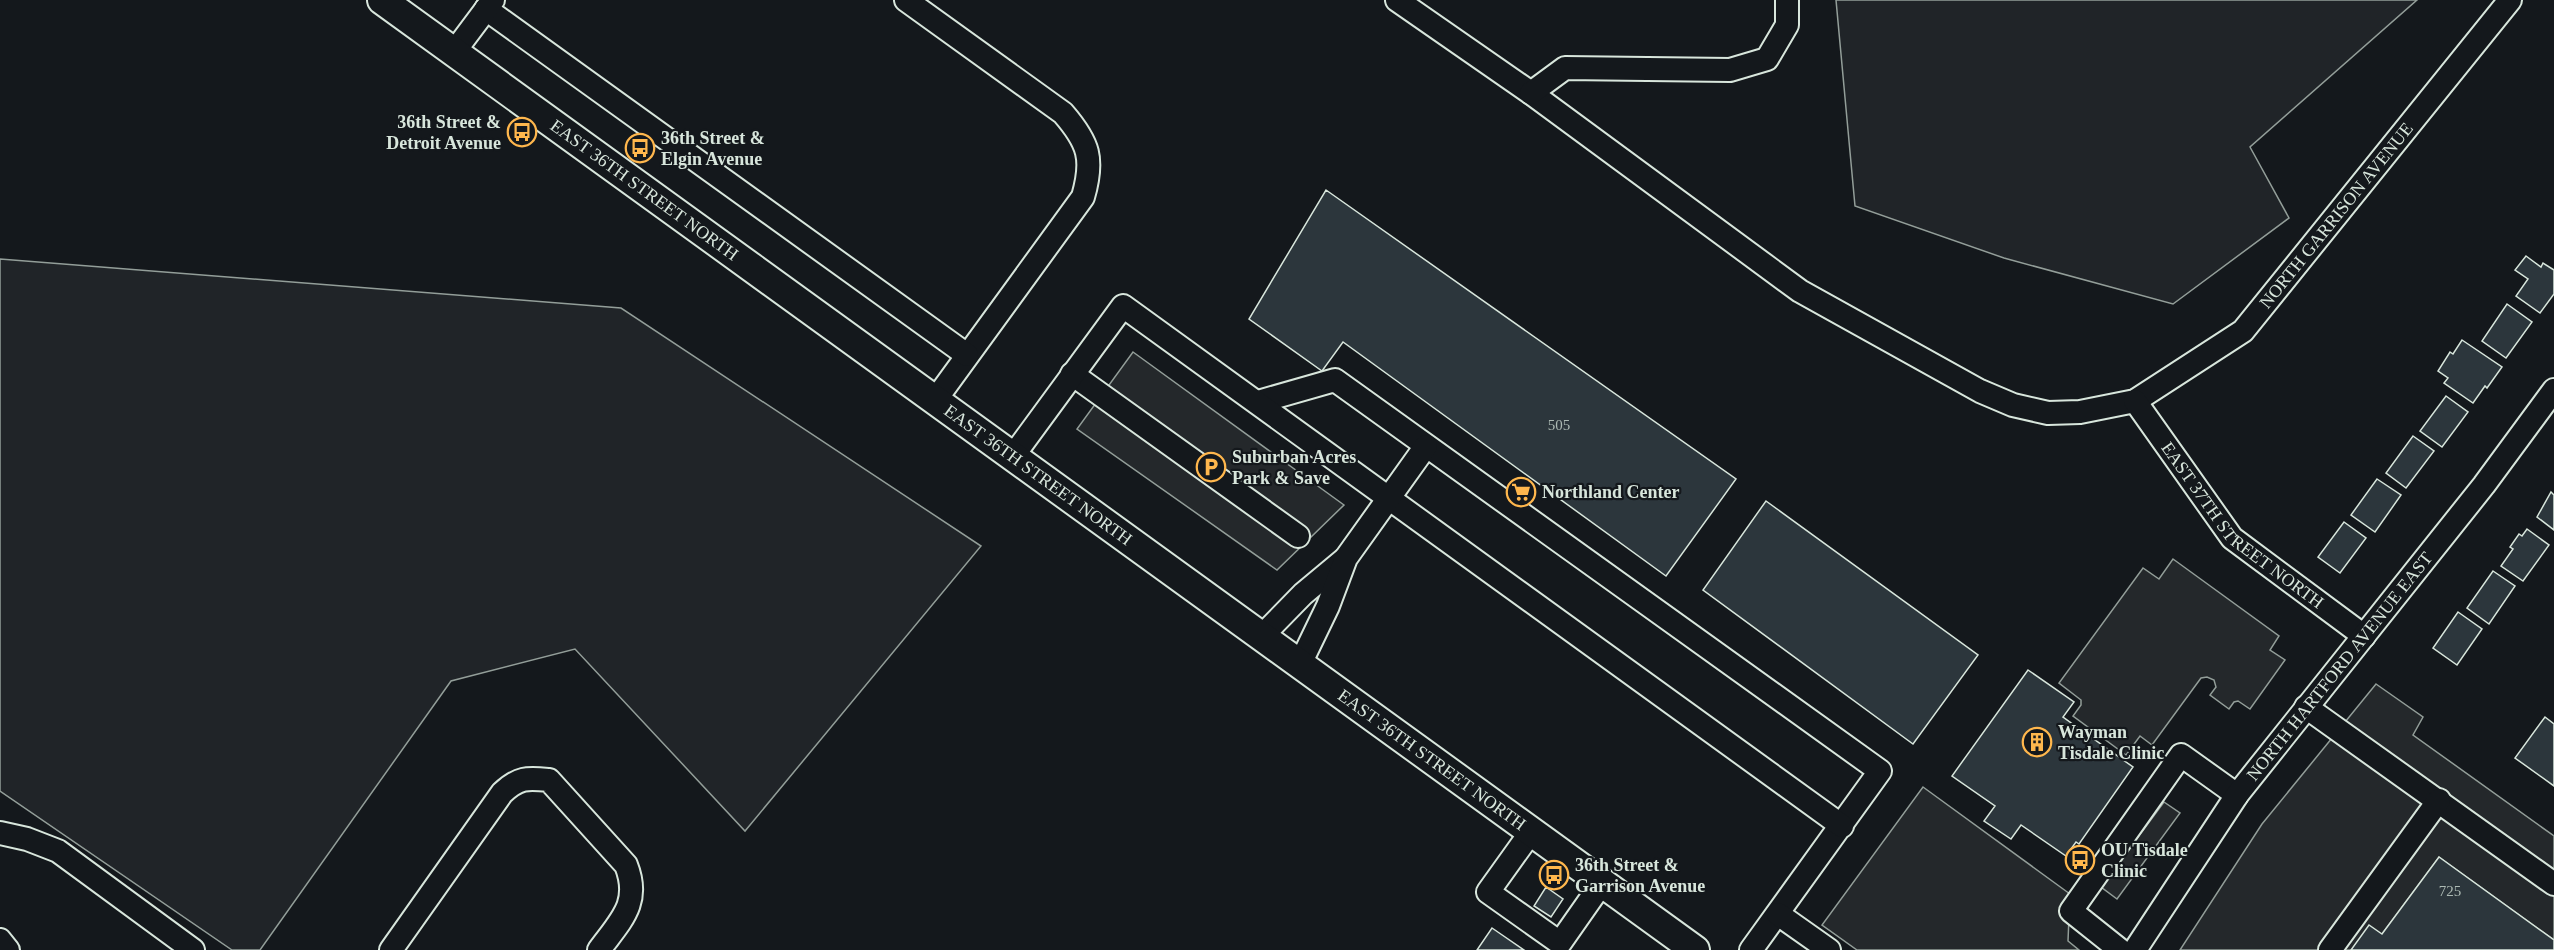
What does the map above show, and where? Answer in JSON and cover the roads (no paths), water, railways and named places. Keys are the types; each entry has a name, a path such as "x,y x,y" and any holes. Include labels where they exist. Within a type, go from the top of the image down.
{"main road":[{"name":"EAST 36TH STREET NORTH","path":"382,0 1695,950"}],"street":[{"path":"906,0 1063,113 1080,132 1088,152 1090,174 1083,197 936,399"},
{"path":"1397,0 1531,93 1800,291 1980,391 2013,405 2048,413 2080,412 2135,401"},
{"path":"1531,93 1565,68 1730,70 1767,60 1787,25 1787,0"},
{"name":"NORTH GARRISON AVENUE","path":"2135,401 2243,331 2510,0"},
{"path":"454,52 490,4 967,355"},
{"path":"1013,456 1123,306 1842,826"},
{"path":"1072,374 1298,536"},
{"path":"1258,402 1335,380 1880,771 1751,950"},
{"name":"NORTH HARTFORD AVENUE EAST","path":"2135,950 2237,795 2484,485 2554,390"},
{"name":"EAST 37TH STREET NORTH","path":"2135,401 2232,538 2364,636"},
{"path":"1261,637 1303,594 1346,558 1426,446"},
{"path":"1300,664 1328,606 1346,558"},
{"path":"2306,707 2554,884"},
{"path":"2120,950 2072,911 2181,755 2237,795"},
{"path":"391,950 502,793 514,781 528,778 549,780 626,865 632,881 632,898 624,915 599,950"},
{"path":"2330,950 2439,800"},
{"path":"1531,831 1488,892 1560,943 1602,883"},
{"path":"0,833 27,839 58,851 193,950"},
{"path":"1778,914 1829,950"},
{"path":"0,940 8,950"}],"place":[{"name":"36th Street & Detroit Avenue","path":"522,132"},
{"name":"36th Street & Elgin Avenue","path":"640,148"},
{"name":"Suburban Acres Park & Save","path":"1211,467"},
{"name":"Northland Center","path":"1521,492"},
{"name":"Wayman Tisdale Clinic","path":"2037,742"},
{"name":"OU Tisdale Clinic","path":"2080,860"},
{"name":"36th Street & Garrison Avenue","path":"1554,875"}]}
